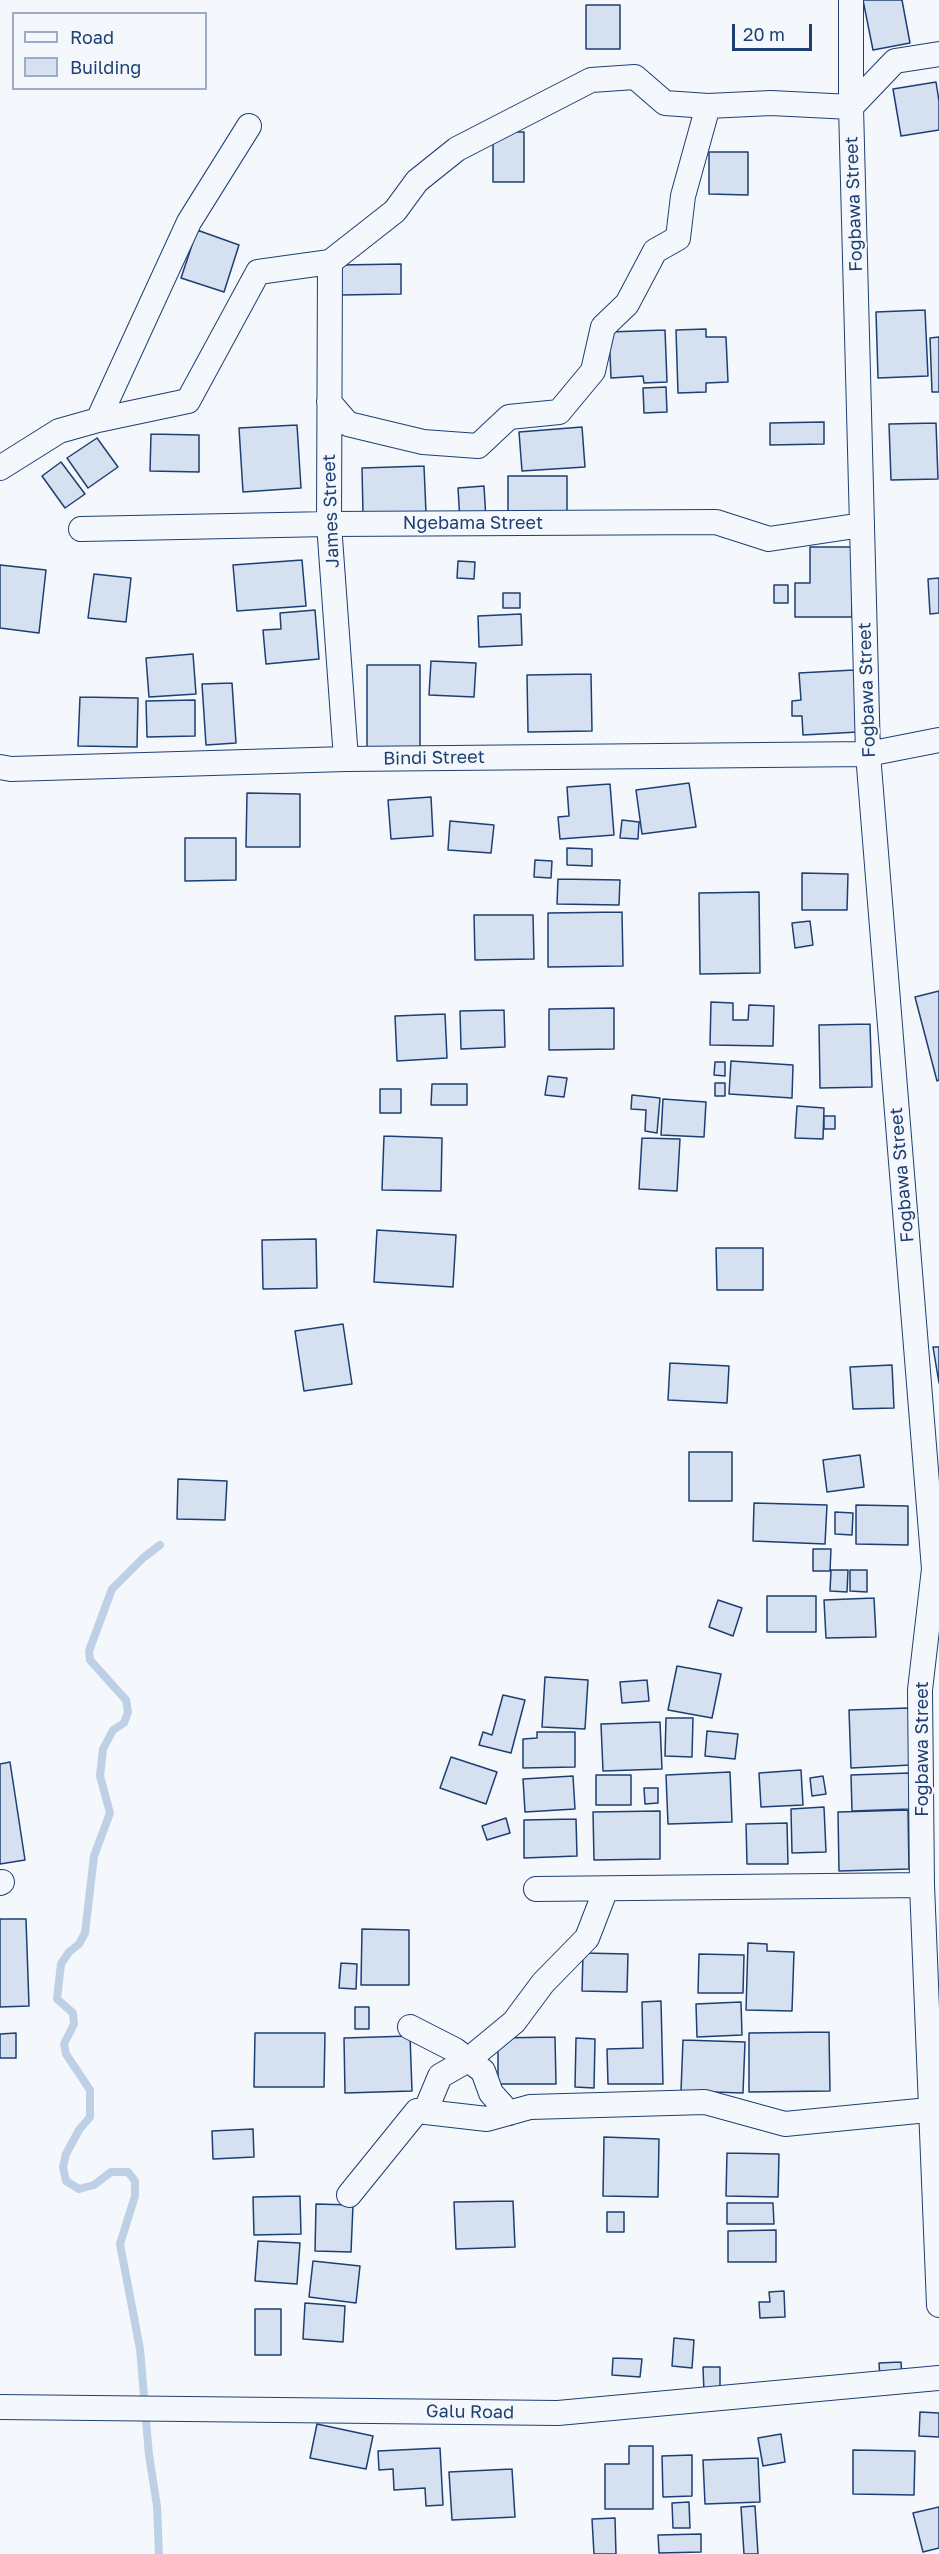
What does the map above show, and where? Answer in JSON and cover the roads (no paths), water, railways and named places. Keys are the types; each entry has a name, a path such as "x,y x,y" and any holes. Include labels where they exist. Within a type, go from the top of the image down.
{"street":[{"name":"Fogbawa Street","path":"850,0 868,754 934,1569 921,1690 922,1885 934,2109 939,2305"},
{"path":"0,468 59,431 98,420 188,401 258,272 330,262 396,211 417,181 457,149 591,80 634,77 665,103 708,106 771,103 851,107 896,61 939,54"},
{"path":"329,402 348,423 423,442 478,446 509,417 559,412 593,371 603,327 627,304 655,252 678,238 683,196 708,106"},
{"path":"98,420 189,222 249,126"},
{"name":"James Street","path":"330,262 329,524 346,759"},
{"name":"Ngebama Street","path":"81,529 329,524 716,522 769,539 862,525"},
{"name":"Bindi Street","path":"0,767 11,769 346,759 868,754 939,740"},
{"path":"536,1890 922,1885"},
{"path":"425,2112 440,2076 468,2060 514,2022 543,1983 587,1938 606,1889"},
{"path":"410,2027 455,2050 483,2071 491,2093 509,2113"},
{"path":"349,2195 417,2111 487,2119 530,2107 705,2102 785,2124 934,2109"},
{"name":"Galu Road","path":"0,2407 558,2413 939,2378"}],"waterway":[{"path":"159,2554 157,2506 149,2455 140,2349 120,2244 135,2196 135,2181 128,2172 111,2172 94,2185 79,2189 66,2181 63,2167 66,2154 79,2130 90,2117 90,2090 66,2054 64,2044 74,2024 73,2013 57,1999 61,1964 69,1952 79,1944 85,1933 94,1856 110,1813 100,1776 103,1749 113,1730 124,1723 128,1712 126,1700 90,1660 89,1651 112,1589 143,1558 160,1545"}]}
